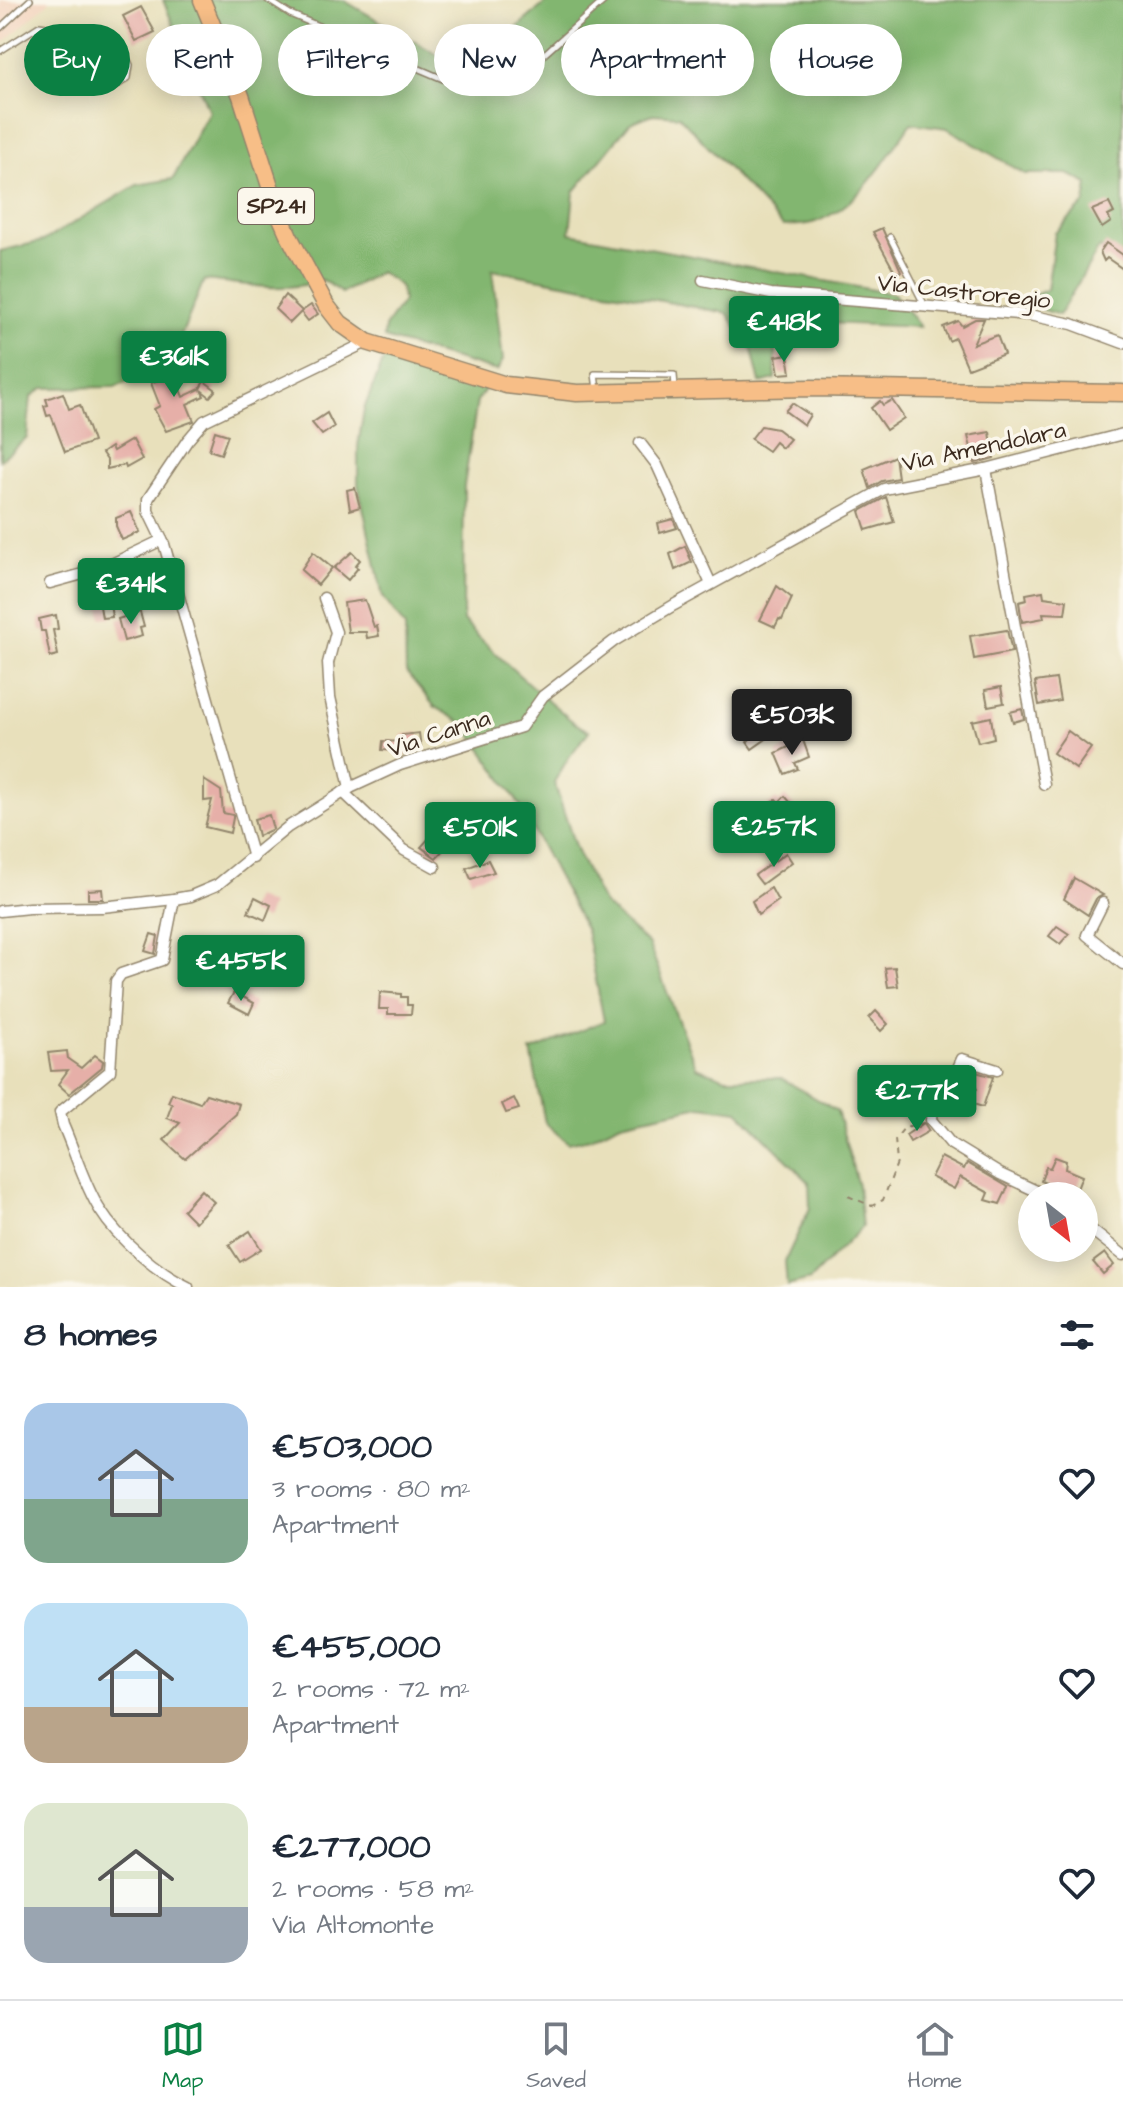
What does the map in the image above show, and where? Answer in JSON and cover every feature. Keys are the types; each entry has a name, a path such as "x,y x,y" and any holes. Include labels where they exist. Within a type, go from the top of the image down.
{"main road":[{"name":"SP241","path":"202,0 250,121 278,211 315,285 340,323 367,342 506,385 577,393 811,388 1123,393"}],"street":[{"name":"Via Castroregio","path":"703,280 771,294 1029,315 1072,324 1123,343"},
{"path":"253,858 162,540 148,511 148,499 204,421 367,342"},
{"name":"Via Amendolara","path":"855,503 884,489 986,469 1123,434"},
{"path":"640,443 657,465 711,584"},
{"path":"986,469 1044,784"},
{"name":"Via Canna","path":"0,911 102,907 174,899 191,896 217,885 288,827 346,790 400,765 521,727 543,696 614,641 855,503"},
{"path":"50,583 101,569 162,540"},
{"path":"324,598 336,632 328,663 330,697 346,790 404,850 435,867"},
{"path":"174,899 162,960 121,974 116,981 110,1071 60,1112 100,1210 117,1231 168,1278 188,1287"},
{"path":"1103,903 1087,935 1123,964"},
{"path":"997,1070 962,1059 943,1102 932,1106 931,1120 951,1144 1018,1182"},
{"path":"1098,1235 1123,1255"}],"lane":[{"path":"0,28 30,0"},
{"path":"268,0 290,14 462,87 488,84 522,74 605,0"},
{"path":"64,31 96,34 122,46 130,65 128,78 113,88 97,91 82,81 64,31"},
{"path":"0,51 24,36"},
{"path":"890,237 925,306"}],"path":[{"path":"848,1196 872,1206 883,1200 897,1163 895,1139 905,1127 931,1120"}],"shaded area":[{"path":"0,0 51,0 24,24 0,46"}],"green space":[{"path":"163,0 343,0 384,24 278,24 278,96 418,96 418,43 434,53 434,96 545,96 545,24 521,24 549,0 1123,0 1123,259 1099,248 1059,315 1017,301 1047,290 1055,233 1085,203 1088,184 1068,174 1025,174 947,128 911,123 870,180 845,205 811,223 783,226 679,116 653,114 630,123 574,192 570,233 894,294 920,327 777,321 775,379 760,383 752,350 727,313 492,270 503,360 497,371 384,338 385,327 403,301 400,286 380,272 342,293 323,280 279,287 204,280 178,343 160,370 115,387 43,388 31,397 27,438 0,460 0,251 43,241 137,185 173,179 209,111 203,96 262,96 262,24 173,24"},
{"path":"385,356 486,388 477,401 464,486 463,621 527,682 589,731 554,782 577,852 603,903 649,945 696,1067 726,1078 781,1078 837,1111 858,1186 862,1227 810,1280 787,1286 785,1261 810,1208 809,1182 738,1111 701,1106 621,1123 590,1138 568,1143 545,1123 531,1051 604,1021 586,930 520,805 464,724 435,707 406,672 405,627 383,597 358,485 358,446 364,409"}],"building":[{"path":"141,7 151,24 146,24 146,36 136,41 130,24 123,16"},
{"path":"1109,203 1114,213 1108,216 1111,222 1102,228 1092,210"},
{"path":"882,228 901,271 896,274 873,232"},
{"path":"1106,243 1123,255 1123,269 1107,258 1104,261 1100,252"},
{"path":"285,295 302,311 311,305 318,314 308,321 301,312 290,323 275,309"},
{"path":"975,319 984,319 973,344 997,335 1004,354 968,368 955,338 949,341 943,327 958,321 962,326"},
{"path":"788,354 791,373 779,374 776,356"},
{"path":"164,360 169,376 174,374 183,397 200,389 204,381 216,390 210,397 201,390 204,396 187,404 194,421 166,431 154,409 160,406 151,383 158,380 152,365"},
{"path":"63,393 69,409 80,405 93,442 65,452 51,415 47,416 44,406 48,405 46,399"},
{"path":"892,400 904,418 886,430 871,408 880,401 883,405"},
{"path":"792,403 810,415 804,425 785,411"},
{"path":"327,413 334,427 322,435 312,423"},
{"path":"761,426 777,429 790,439 782,448 775,442 768,451 751,439"},
{"path":"215,431 228,435 221,454 209,450"},
{"path":"990,432 994,458 975,463 968,436"},
{"path":"132,440 142,459 126,468 125,465 107,469 107,460 102,453 111,447 113,451"},
{"path":"895,456 898,478 882,481 870,488 864,469"},
{"path":"355,488 360,507 350,510 347,490"},
{"path":"886,497 894,522 866,530 860,511"},
{"path":"131,512 140,532 122,540 116,518"},
{"path":"673,519 677,528 660,533 658,523"},
{"path":"685,546 692,562 675,570 670,554"},
{"path":"313,552 332,568 318,585 301,570"},
{"path":"352,552 360,560 355,566 358,568 348,580 334,568"},
{"path":"777,586 792,598 782,620 779,619 775,627 760,620"},
{"path":"1043,591 1044,597 1067,600 1065,614 1043,613 1044,618 1022,622 1019,602 1027,600 1026,594"},
{"path":"365,600 379,636 367,638 366,632 348,632 344,603"},
{"path":"110,604 112,617 102,618 100,606"},
{"path":"140,612 144,627 140,628 142,636 124,641 118,619"},
{"path":"56,615 58,629 53,630 58,655 50,657 45,631 41,631 39,619"},
{"path":"1007,630 1012,652 974,659 970,636"},
{"path":"1056,679 1060,701 1039,705 1035,682"},
{"path":"1001,687 1004,703 988,706 985,690"},
{"path":"1022,709 1024,719 1013,722 1010,712"},
{"path":"991,717 994,738 978,742 972,721"},
{"path":"760,725 769,737 752,749 747,735"},
{"path":"1068,731 1091,748 1076,769 1053,753"},
{"path":"419,733 421,748 413,749 414,752 404,755 404,751 382,750 383,741 403,742 402,735"},
{"path":"803,740 809,757 795,763 798,769 785,774 776,753"},
{"path":"204,780 221,791 223,813 233,815 230,833 205,827 212,800 204,801"},
{"path":"785,796 796,809 780,823 766,807"},
{"path":"269,815 273,829 258,836 254,819"},
{"path":"431,836 445,848 436,858 421,847"},
{"path":"786,853 792,862 762,884 755,875"},
{"path":"488,860 494,872 471,879 466,868"},
{"path":"1074,878 1103,895 1096,899 1088,915 1064,899"},
{"path":"771,888 778,901 758,915 752,901"},
{"path":"102,889 103,899 88,899 88,890"},
{"path":"255,897 271,905 265,920 248,912"},
{"path":"1057,926 1069,934 1060,944 1049,936"},
{"path":"151,934 158,936 155,954 145,951"},
{"path":"895,967 898,986 888,987 885,968"},
{"path":"234,992 254,1003 249,1014 228,1003"},
{"path":"380,992 407,997 407,1005 412,1005 411,1014 388,1014 388,1009 379,1009"},
{"path":"876,1011 888,1024 881,1031 869,1018"},
{"path":"67,1051 68,1059 81,1068 95,1055 103,1061 102,1067 69,1094 58,1084 68,1070 51,1071 48,1053"},
{"path":"969,1070 993,1077 983,1107 973,1104 969,1108 967,1102 960,1100 977,1089 975,1086 962,1091"},
{"path":"172,1093 200,1103 206,1094 239,1104 236,1114 185,1159 164,1140 180,1123 167,1118"},
{"path":"909,1094 914,1108 904,1111 899,1097"},
{"path":"514,1098 519,1109 506,1113 502,1104"},
{"path":"924,1123 929,1131 910,1142 906,1135"},
{"path":"941,1157 964,1169 967,1163 1008,1187 1000,1204 986,1200 989,1193 960,1177 954,1189 931,1177"},
{"path":"1055,1157 1066,1161 1065,1169 1082,1176 1080,1182 1041,1181 1046,1167 1050,1168"},
{"path":"201,1190 214,1202 195,1222 183,1210"},
{"path":"250,1231 261,1249 240,1262 229,1245"},
{"path":"1105,1253 1114,1265 1103,1274 1093,1262 1098,1262"}]}
